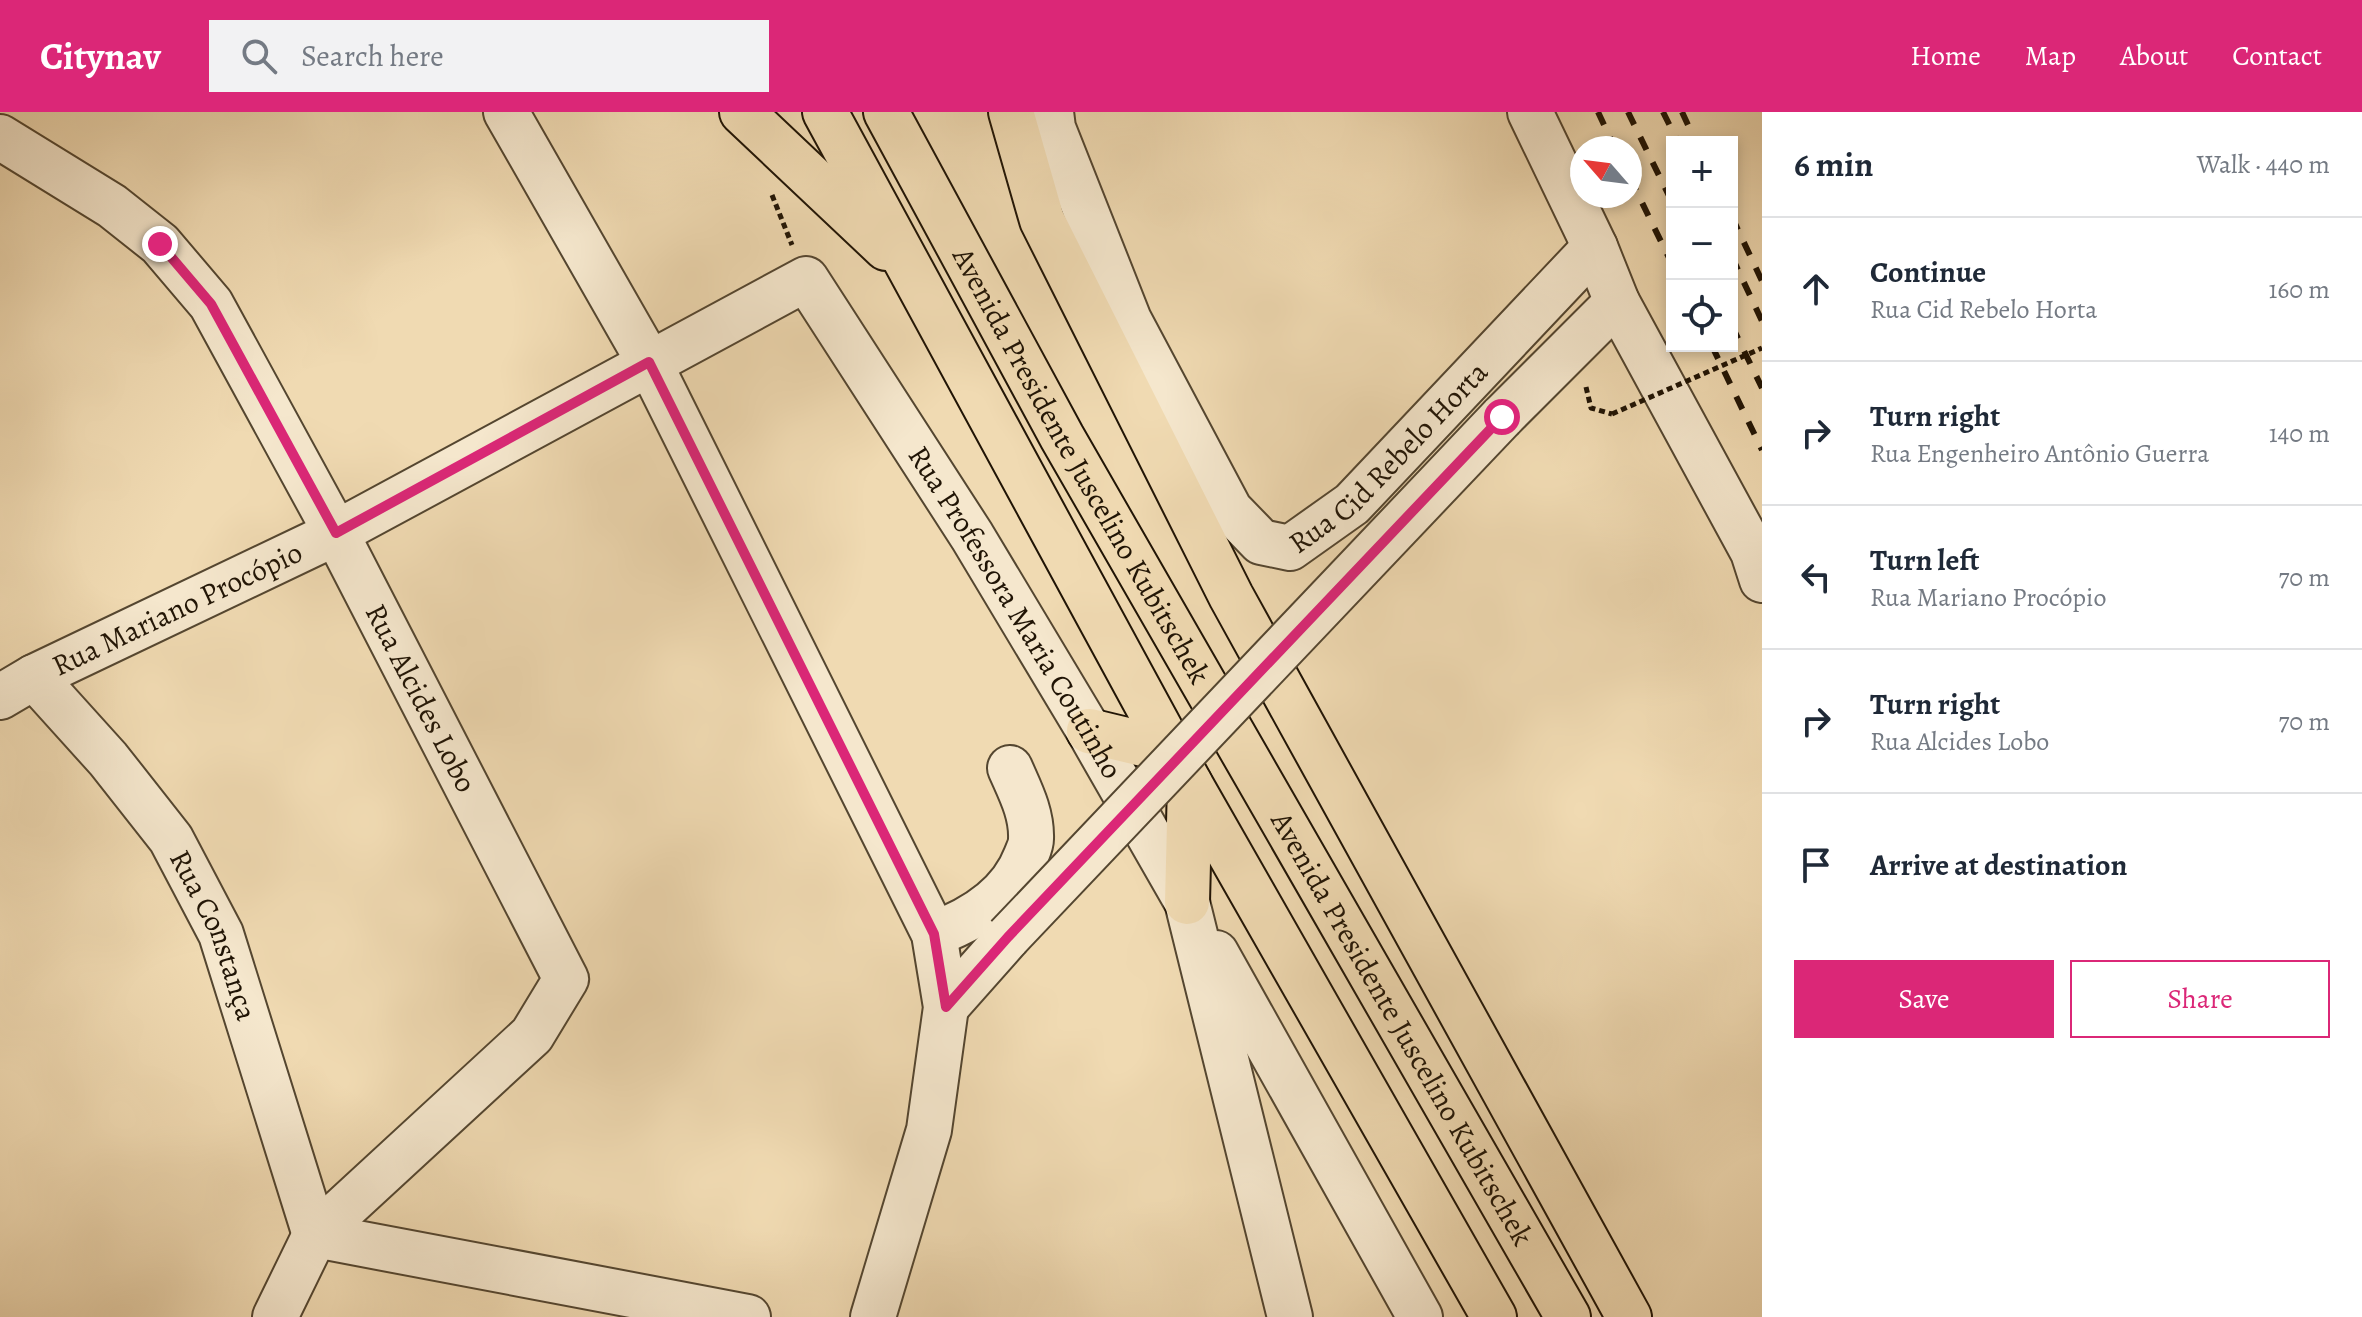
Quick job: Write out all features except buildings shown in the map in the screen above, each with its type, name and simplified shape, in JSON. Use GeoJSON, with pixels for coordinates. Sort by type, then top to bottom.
{"type":"FeatureCollection","features":[{"type":"Feature","properties":{"kind":"main road"},"geometry":{"type":"LineString","coordinates":[[742,112],[916,276]]}},
{"type":"Feature","properties":{"kind":"main road","name":"Avenida Presidente Juscelino Kubitschek"},"geometry":{"type":"LineString","coordinates":[[825,112],[1181,767],[1494,1317]]}},
{"type":"Feature","properties":{"kind":"main road","name":"Avenida Presidente Juscelino Kubitschek"},"geometry":{"type":"LineString","coordinates":[[886,112],[1062,437],[1568,1317]]}},
{"type":"Feature","properties":{"kind":"main road","name":"Avenida Presidente Juscelino Kubitschek"},"geometry":{"type":"LineString","coordinates":[[1011,112],[1042,220],[1238,609],[1629,1317]]}},
{"type":"Feature","properties":{"kind":"main road"},"geometry":{"type":"LineString","coordinates":[[1089,731],[1181,767],[1187,902]]}},
{"type":"Feature","properties":{"kind":"street","name":"Rua Alcides Lobo"},"geometry":{"type":"LineString","coordinates":[[5,112],[18,148],[112,206],[160,244],[211,304],[336,533],[566,979],[532,1035],[315,1235]]}},
{"type":"Feature","properties":{"kind":"street"},"geometry":{"type":"LineString","coordinates":[[506,112],[649,362],[934,934],[946,1007],[929,1130],[873,1317]]}},
{"type":"Feature","properties":{"kind":"street","name":"Rua Cid Rebelo Horta"},"geometry":{"type":"LineString","coordinates":[[1051,112],[1053,128],[1129,320],[1230,510],[1261,542],[1290,548],[1352,504],[1595,247]]}},
{"type":"Feature","properties":{"kind":"street"},"geometry":{"type":"LineString","coordinates":[[1530,112],[1595,247],[1617,302],[1753,552],[1762,580]]}},
{"type":"Feature","properties":{"kind":"street","name":"Rua Professora Maria Coutinho"},"geometry":{"type":"LineString","coordinates":[[649,362],[806,279],[972,536],[1187,902],[1290,1317]]}},
{"type":"Feature","properties":{"kind":"street","name":"Rua Cid Rebelo Horta"},"geometry":{"type":"LineString","coordinates":[[946,1007],[1008,937],[1502,417],[1617,302]]}},
{"type":"Feature","properties":{"kind":"street"},"geometry":{"type":"LineString","coordinates":[[1113,361],[1167,393]]}},
{"type":"Feature","properties":{"kind":"street","name":"Rua Mariano Procópio"},"geometry":{"type":"LineString","coordinates":[[17,687],[336,533],[649,362]]}},
{"type":"Feature","properties":{"kind":"street","name":"Rua Constança"},"geometry":{"type":"LineString","coordinates":[[17,687],[108,759],[171,839],[221,934],[315,1235]]}},
{"type":"Feature","properties":{"kind":"street"},"geometry":{"type":"LineString","coordinates":[[934,934],[960,924],[988,906],[1020,872],[1032,842],[1030,817],[1010,768]]}},
{"type":"Feature","properties":{"kind":"street"},"geometry":{"type":"LineString","coordinates":[[1187,902],[1420,1317]]}},
{"type":"Feature","properties":{"kind":"street"},"geometry":{"type":"LineString","coordinates":[[275,1317],[315,1235],[748,1317]]}},
{"type":"Feature","properties":{"kind":"path"},"geometry":{"type":"LineString","coordinates":[[1587,376],[1586,392],[1591,408],[1612,414],[1762,348]]}},
{"type":"Feature","properties":{"kind":"path"},"geometry":{"type":"LineString","coordinates":[[1632,395],[1642,414]]}},
{"type":"Feature","properties":{"kind":"railway"},"geometry":{"type":"LineString","coordinates":[[1598,112],[1609,136]]}},
{"type":"Feature","properties":{"kind":"railway"},"geometry":{"type":"LineString","coordinates":[[1628,112],[1666,190]]}},
{"type":"Feature","properties":{"kind":"railway"},"geometry":{"type":"LineString","coordinates":[[1663,112],[1675,136]]}},
{"type":"Feature","properties":{"kind":"railway"},"geometry":{"type":"LineString","coordinates":[[1682,112],[1693,136]]}},
{"type":"Feature","properties":{"kind":"railway"},"geometry":{"type":"LineString","coordinates":[[1642,203],[1666,252]]}},
{"type":"Feature","properties":{"kind":"railway"},"geometry":{"type":"LineString","coordinates":[[1738,230],[1762,281]]}},
{"type":"Feature","properties":{"kind":"railway"},"geometry":{"type":"LineString","coordinates":[[1738,270],[1762,321]]}},
{"type":"Feature","properties":{"kind":"railway"},"geometry":{"type":"LineString","coordinates":[[1738,338],[1762,388]]}},
{"type":"Feature","properties":{"kind":"railway"},"geometry":{"type":"LineString","coordinates":[[1715,352],[1762,450]]}},
{"type":"Feature","properties":{"kind":"route"},"geometry":{"type":"LineString","coordinates":[[160,244],[211,304],[336,533],[649,362],[934,934],[946,1007],[1008,937],[1502,417]]}}]}
